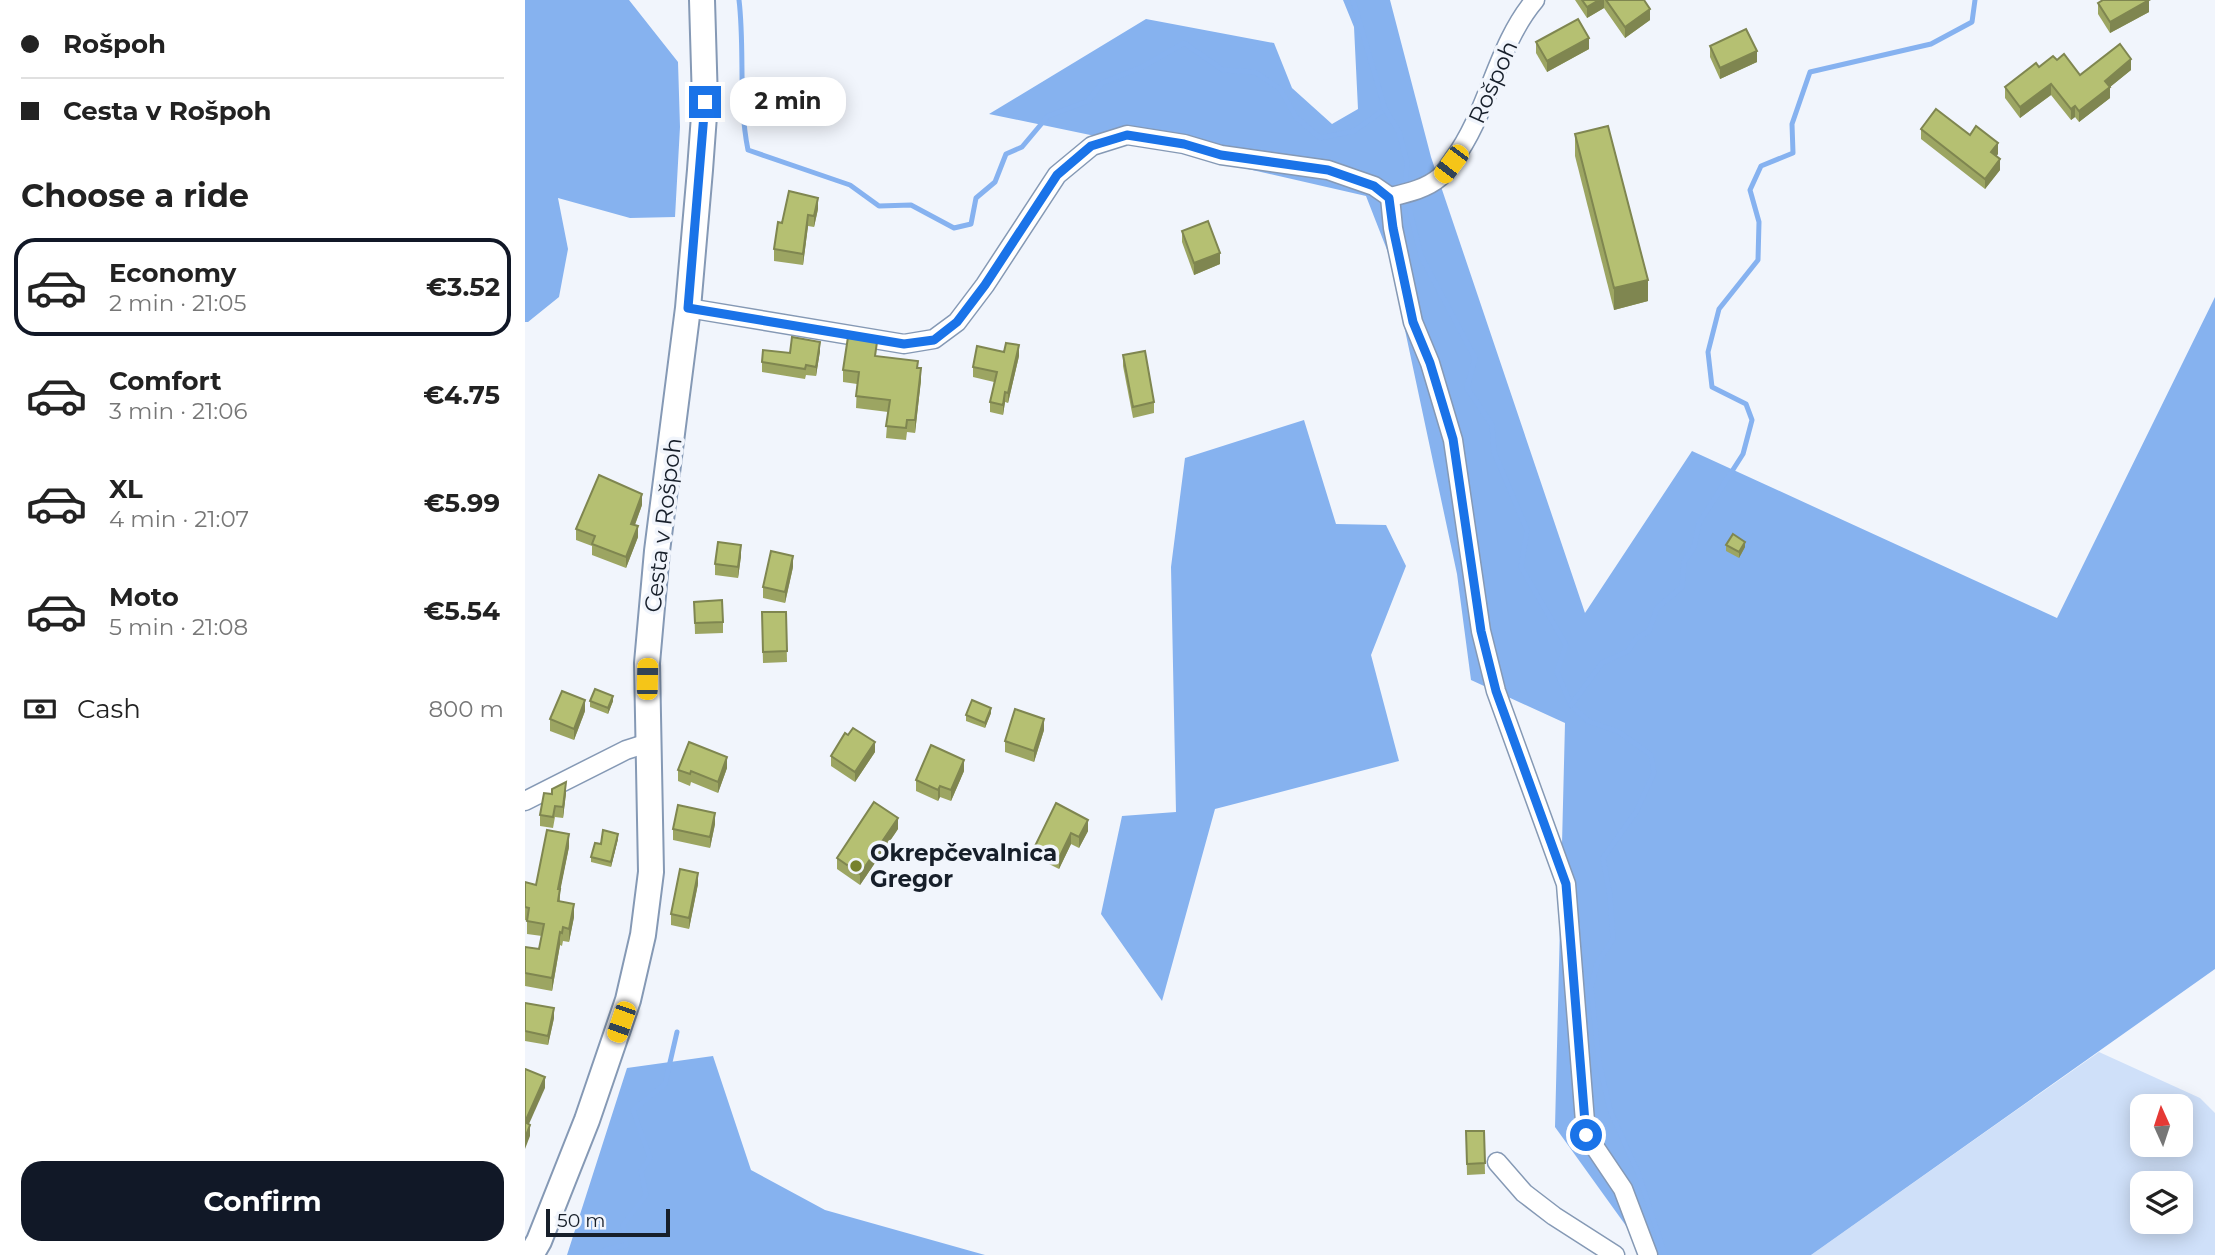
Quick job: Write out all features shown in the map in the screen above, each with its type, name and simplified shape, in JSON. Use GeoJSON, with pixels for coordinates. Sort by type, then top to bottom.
{"type":"FeatureCollection","features":[{"type":"Feature","properties":{"kind":"street","name":"Cesta v Rošpoh"},"geometry":{"type":"LineString","coordinates":[[531,1255],[587,1120],[628,1000],[643,935],[651,872],[647,663],[657,551],[688,308],[705,102],[702,0]]}},
{"type":"Feature","properties":{"kind":"street","name":"Rošpoh"},"geometry":{"type":"LineString","coordinates":[[1403,194],[1441,177],[1460,151],[1472,131],[1507,47],[1535,0]]}},
{"type":"Feature","properties":{"kind":"street"},"geometry":{"type":"LineString","coordinates":[[688,308],[904,344],[934,340],[957,322],[985,285],[1057,175],[1091,146],[1127,135],[1184,144],[1221,155],[1328,170],[1403,194],[1393,228],[1413,322],[1430,363],[1453,439],[1481,631],[1496,691],[1566,884],[1586,1135],[1623,1189],[1648,1255]]}},
{"type":"Feature","properties":{"kind":"street"},"geometry":{"type":"LineString","coordinates":[[525,801],[626,750],[647,743]]}},
{"type":"Feature","properties":{"kind":"street"},"geometry":{"type":"LineString","coordinates":[[1497,1162],[1534,1201],[1615,1255]]}},
{"type":"Feature","properties":{"kind":"shaded area"},"geometry":{"type":"Polygon","coordinates":[[[525,0],[629,0],[678,62],[680,127],[675,217],[630,218],[558,198],[568,249],[559,297],[528,322],[525,322],[525,0]]]}},
{"type":"Feature","properties":{"kind":"shaded area"},"geometry":{"type":"Polygon","coordinates":[[[1343,0],[1390,0],[1431,157],[1585,613],[1692,451],[2057,618],[2215,297],[2215,969],[1811,1255],[1647,1255],[1555,1127],[1565,723],[1471,680],[1457,574],[1389,255],[1366,196],[1217,162],[1181,149],[1100,137],[989,114],[1146,19],[1274,43],[1292,88],[1332,124],[1358,109],[1354,27],[1343,0]]]}},
{"type":"Feature","properties":{"kind":"shaded area"},"geometry":{"type":"Polygon","coordinates":[[[1304,420],[1336,524],[1386,525],[1406,566],[1371,655],[1399,761],[1215,809],[1162,1001],[1101,914],[1122,816],[1176,812],[1171,567],[1185,458],[1304,420]]]}},
{"type":"Feature","properties":{"kind":"shaded area"},"geometry":{"type":"Polygon","coordinates":[[[2099,1052],[2191,1094],[2130,1094],[2130,1157],[2193,1157],[2193,1095],[2215,1113],[2215,1255],[1811,1255],[2099,1052]]]}},
{"type":"Feature","properties":{"kind":"shaded area"},"geometry":{"type":"Polygon","coordinates":[[[713,1056],[751,1170],[825,1210],[985,1255],[567,1255],[627,1068],[713,1056]]]}},
{"type":"Feature","properties":{"kind":"building"},"geometry":{"type":"Polygon","coordinates":[[[1582,0],[1599,0],[1587,7],[1582,0]]]}},
{"type":"Feature","properties":{"kind":"building"},"geometry":{"type":"Polygon","coordinates":[[[1606,0],[1644,0],[1650,9],[1625,27],[1606,0]]]}},
{"type":"Feature","properties":{"kind":"building"},"geometry":{"type":"Polygon","coordinates":[[[2103,0],[2149,0],[2110,22],[2098,3],[2103,0]]]}},
{"type":"Feature","properties":{"kind":"building"},"geometry":{"type":"Polygon","coordinates":[[[1578,19],[1589,38],[1547,61],[1536,42],[1578,19]]]}},
{"type":"Feature","properties":{"kind":"building"},"geometry":{"type":"Polygon","coordinates":[[[1746,29],[1757,51],[1720,68],[1710,46],[1746,29]]]}},
{"type":"Feature","properties":{"kind":"building"},"geometry":{"type":"Polygon","coordinates":[[[2120,44],[2131,59],[2105,81],[2110,87],[2079,111],[2075,106],[2071,109],[2051,84],[2020,107],[2005,87],[2036,63],[2039,67],[2053,56],[2057,60],[2064,54],[2080,75],[2120,44]]]}},
{"type":"Feature","properties":{"kind":"building"},"geometry":{"type":"Polygon","coordinates":[[[1936,109],[1970,135],[1976,126],[1998,143],[1991,152],[2000,159],[1985,179],[1921,129],[1936,109]]]}},
{"type":"Feature","properties":{"kind":"building"},"geometry":{"type":"Polygon","coordinates":[[[1608,126],[1648,280],[1614,288],[1575,134],[1608,126]]]}},
{"type":"Feature","properties":{"kind":"building"},"geometry":{"type":"Polygon","coordinates":[[[789,191],[818,198],[814,216],[808,215],[803,254],[774,249],[778,222],[782,223],[789,191]]]}},
{"type":"Feature","properties":{"kind":"building"},"geometry":{"type":"Polygon","coordinates":[[[1208,221],[1220,253],[1194,263],[1182,231],[1208,221]]]}},
{"type":"Feature","properties":{"kind":"building"},"geometry":{"type":"Polygon","coordinates":[[[792,337],[820,342],[816,367],[806,365],[805,369],[762,362],[763,350],[790,353],[792,337]]]}},
{"type":"Feature","properties":{"kind":"building"},"geometry":{"type":"Polygon","coordinates":[[[848,337],[877,342],[875,356],[918,361],[917,368],[921,368],[915,420],[907,420],[906,428],[886,426],[890,400],[856,396],[859,372],[843,370],[848,337]]]}},
{"type":"Feature","properties":{"kind":"building"},"geometry":{"type":"Polygon","coordinates":[[[1006,343],[1019,345],[1003,405],[990,402],[997,372],[973,367],[977,346],[1004,352],[1006,343]]]}},
{"type":"Feature","properties":{"kind":"building"},"geometry":{"type":"Polygon","coordinates":[[[1145,351],[1154,402],[1133,407],[1123,355],[1145,351]]]}},
{"type":"Feature","properties":{"kind":"building"},"geometry":{"type":"Polygon","coordinates":[[[599,475],[642,494],[631,524],[638,526],[626,557],[592,544],[595,536],[576,529],[599,475]]]}},
{"type":"Feature","properties":{"kind":"building"},"geometry":{"type":"Polygon","coordinates":[[[1733,534],[1745,542],[1739,552],[1726,545],[1733,534]]]}},
{"type":"Feature","properties":{"kind":"building"},"geometry":{"type":"Polygon","coordinates":[[[718,542],[741,545],[738,567],[715,564],[718,542]]]}},
{"type":"Feature","properties":{"kind":"building"},"geometry":{"type":"Polygon","coordinates":[[[771,551],[793,556],[785,592],[763,587],[771,551]]]}},
{"type":"Feature","properties":{"kind":"building"},"geometry":{"type":"Polygon","coordinates":[[[722,600],[723,622],[695,623],[694,602],[722,600]]]}},
{"type":"Feature","properties":{"kind":"building"},"geometry":{"type":"Polygon","coordinates":[[[762,612],[786,612],[787,651],[763,652],[762,612]]]}},
{"type":"Feature","properties":{"kind":"building"},"geometry":{"type":"Polygon","coordinates":[[[595,689],[613,696],[608,708],[590,701],[595,689]]]}},
{"type":"Feature","properties":{"kind":"building"},"geometry":{"type":"Polygon","coordinates":[[[562,691],[585,700],[574,729],[550,719],[562,691]]]}},
{"type":"Feature","properties":{"kind":"building"},"geometry":{"type":"Polygon","coordinates":[[[972,700],[991,708],[985,723],[966,715],[972,700]]]}},
{"type":"Feature","properties":{"kind":"building"},"geometry":{"type":"Polygon","coordinates":[[[1015,709],[1044,719],[1034,751],[1005,741],[1015,709]]]}},
{"type":"Feature","properties":{"kind":"building"},"geometry":{"type":"Polygon","coordinates":[[[853,728],[875,742],[855,772],[831,756],[845,733],[848,735],[853,728]]]}},
{"type":"Feature","properties":{"kind":"building"},"geometry":{"type":"Polygon","coordinates":[[[689,742],[727,757],[718,782],[691,771],[690,774],[678,770],[689,742]]]}},
{"type":"Feature","properties":{"kind":"building"},"geometry":{"type":"Polygon","coordinates":[[[931,745],[964,760],[951,790],[940,786],[938,790],[916,780],[931,745]]]}},
{"type":"Feature","properties":{"kind":"building"},"geometry":{"type":"Polygon","coordinates":[[[566,782],[563,807],[555,806],[553,817],[540,815],[544,793],[552,794],[552,789],[566,782]]]}},
{"type":"Feature","properties":{"kind":"building"},"geometry":{"type":"Polygon","coordinates":[[[874,802],[898,818],[860,874],[837,858],[874,802]]]}},
{"type":"Feature","properties":{"kind":"building"},"geometry":{"type":"Polygon","coordinates":[[[1056,803],[1088,820],[1079,837],[1071,833],[1059,858],[1035,846],[1056,803]]]}},
{"type":"Feature","properties":{"kind":"building"},"geometry":{"type":"Polygon","coordinates":[[[678,805],[715,813],[710,837],[673,829],[678,805]]]}},
{"type":"Feature","properties":{"kind":"building"},"geometry":{"type":"Polygon","coordinates":[[[547,830],[569,834],[558,901],[574,904],[569,929],[563,927],[562,933],[560,932],[552,978],[525,973],[525,947],[539,949],[544,924],[527,921],[529,908],[525,907],[525,882],[536,885],[547,830]]]}},
{"type":"Feature","properties":{"kind":"building"},"geometry":{"type":"Polygon","coordinates":[[[603,830],[618,834],[611,862],[591,857],[595,843],[601,844],[603,830]]]}},
{"type":"Feature","properties":{"kind":"building"},"geometry":{"type":"Polygon","coordinates":[[[680,869],[698,873],[689,918],[671,914],[680,869]]]}},
{"type":"Feature","properties":{"kind":"building"},"geometry":{"type":"Polygon","coordinates":[[[525,1003],[554,1008],[548,1036],[525,1031],[525,1003]]]}},
{"type":"Feature","properties":{"kind":"building"},"geometry":{"type":"Polygon","coordinates":[[[525,1069],[545,1077],[525,1122],[525,1069]]]}},
{"type":"Feature","properties":{"kind":"building"},"geometry":{"type":"Polygon","coordinates":[[[525,1122],[530,1125],[525,1138],[525,1122]]]}},
{"type":"Feature","properties":{"kind":"building"},"geometry":{"type":"Polygon","coordinates":[[[1466,1131],[1484,1131],[1485,1163],[1467,1164],[1466,1131]]]}},
{"type":"Feature","properties":{"kind":"waterway"},"geometry":{"type":"LineString","coordinates":[[739,0],[743,113],[748,150],[850,185],[879,206],[911,205],[954,228],[971,224],[976,198],[995,182],[1006,154],[1022,147],[1048,116],[1088,101],[1102,83],[1142,67],[1184,43],[1223,70],[1255,72],[1280,89],[1296,117],[1320,138],[1354,131],[1385,109]]}},
{"type":"Feature","properties":{"kind":"waterway"},"geometry":{"type":"LineString","coordinates":[[1353,0],[1385,109],[1399,132],[1407,162],[1405,191],[1421,256],[1475,358],[1467,388],[1492,425],[1494,452],[1527,530],[1521,567],[1566,645],[1557,672],[1571,705],[1588,721],[1619,732],[1651,755],[1654,773],[1636,812],[1603,858],[1610,896],[1613,939],[1597,964],[1591,987],[1599,1062],[1610,1110],[1639,1175],[1665,1255]]}},
{"type":"Feature","properties":{"kind":"waterway"},"geometry":{"type":"LineString","coordinates":[[1571,705],[1602,663],[1628,651],[1636,639],[1649,631],[1657,608],[1682,587],[1684,562],[1694,547],[1699,523],[1743,454],[1752,420],[1746,404],[1712,387],[1708,352],[1719,309],[1758,260],[1759,222],[1750,190],[1761,166],[1793,153],[1792,124],[1810,72],[1931,44],[1972,22],[1975,0]]}},
{"type":"Feature","properties":{"kind":"waterway"},"geometry":{"type":"LineString","coordinates":[[604,1255],[605,1250],[626,1245],[623,1225],[646,1195],[641,1171],[650,1158],[633,1110],[665,1084],[677,1032]]}},
{"type":"Feature","properties":{"kind":"place","name":"Okrepčevalnica Gregor"},"geometry":{"type":"Point","coordinates":[856,866]}},
{"type":"Feature","properties":{"kind":"route"},"geometry":{"type":"LineString","coordinates":[[705,102],[688,308],[904,344],[934,340],[957,322],[985,285],[1057,175],[1091,146],[1127,135],[1184,144],[1221,155],[1328,170],[1374,186],[1389,198],[1413,322],[1430,363],[1453,439],[1481,631],[1496,691],[1566,884],[1586,1135]]}}]}
